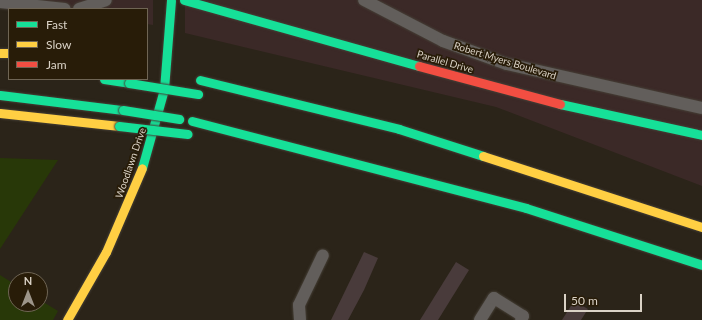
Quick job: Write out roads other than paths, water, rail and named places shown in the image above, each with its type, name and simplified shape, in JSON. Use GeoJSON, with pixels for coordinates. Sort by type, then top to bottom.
{"type":"FeatureCollection","features":[{"type":"Feature","properties":{"kind":"main road","name":"Woodlawn Drive"},"geometry":{"type":"LineString","coordinates":[[67,320],[106,252],[144,164],[164,89],[171,0]]}},
{"type":"Feature","properties":{"kind":"main road","name":"Parallel Drive"},"geometry":{"type":"LineString","coordinates":[[184,0],[529,97],[702,135]]}},
{"type":"Feature","properties":{"kind":"main road"},"geometry":{"type":"LineString","coordinates":[[155,73],[178,77]]}},
{"type":"Feature","properties":{"kind":"main road"},"geometry":{"type":"LineString","coordinates":[[110,80],[202,95]]}},
{"type":"Feature","properties":{"kind":"main road"},"geometry":{"type":"LineString","coordinates":[[197,80],[337,112],[545,176],[702,227]]}},
{"type":"Feature","properties":{"kind":"main road"},"geometry":{"type":"LineString","coordinates":[[0,94],[123,110],[192,121],[347,159],[526,208],[702,265]]}},
{"type":"Feature","properties":{"kind":"main road"},"geometry":{"type":"LineString","coordinates":[[259,106],[545,176]]}},
{"type":"Feature","properties":{"kind":"main road"},"geometry":{"type":"LineString","coordinates":[[0,113],[192,135]]}},
{"type":"Feature","properties":{"kind":"main road"},"geometry":{"type":"LineString","coordinates":[[211,137],[347,159]]}},
{"type":"Feature","properties":{"kind":"street"},"geometry":{"type":"LineString","coordinates":[[82,8],[106,0]]}},
{"type":"Feature","properties":{"kind":"street","name":"Robert Myers Boulevard"},"geometry":{"type":"LineString","coordinates":[[364,0],[443,40],[513,66],[702,108]]}},
{"type":"Feature","properties":{"kind":"street"},"geometry":{"type":"LineString","coordinates":[[0,2],[56,8]]}},
{"type":"Feature","properties":{"kind":"street"},"geometry":{"type":"LineString","coordinates":[[300,320],[298,305],[323,255]]}},
{"type":"Feature","properties":{"kind":"street"},"geometry":{"type":"LineString","coordinates":[[480,320],[494,298],[523,316],[521,320]]}}]}
